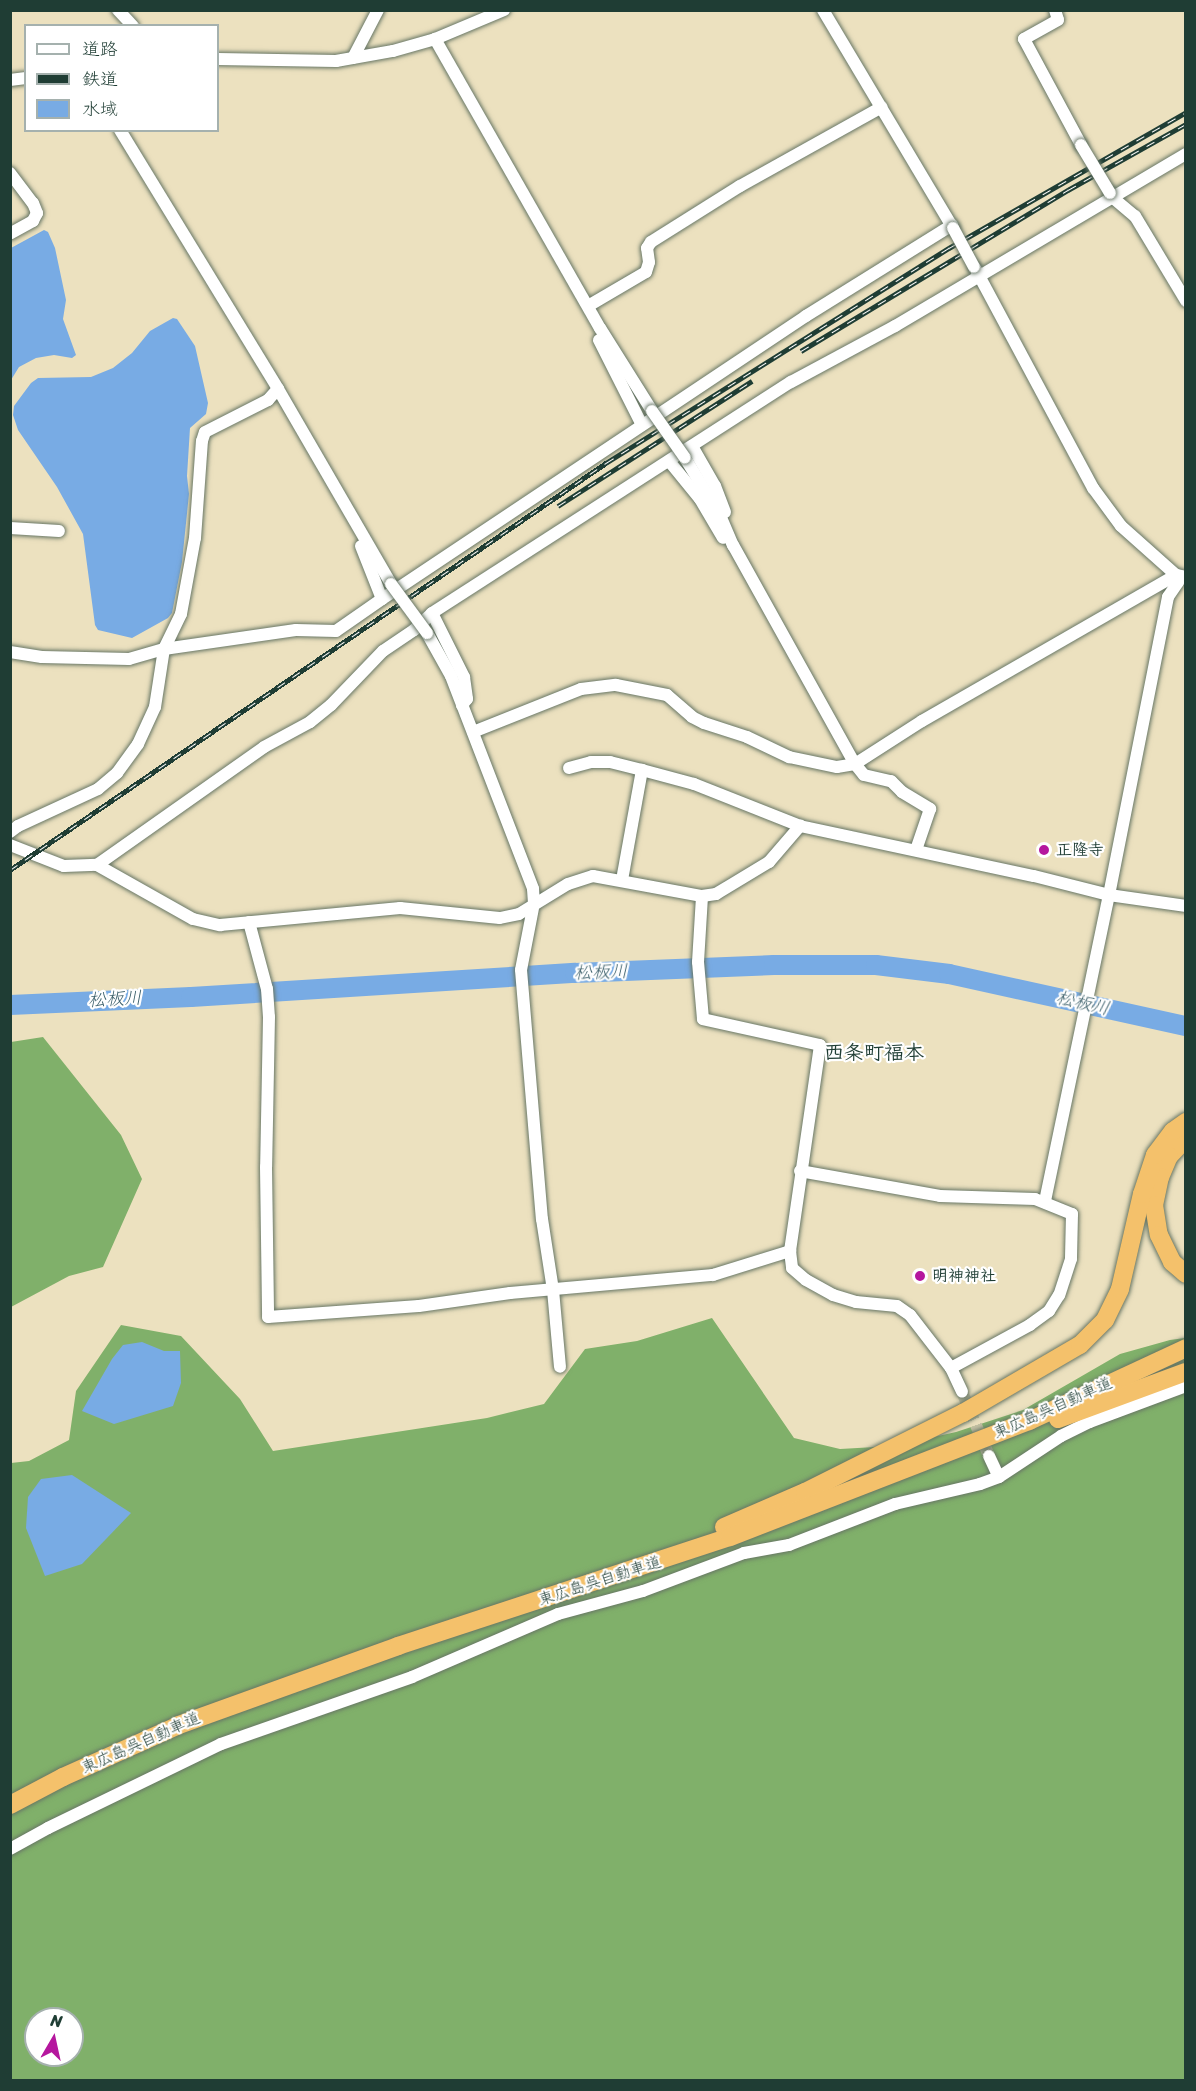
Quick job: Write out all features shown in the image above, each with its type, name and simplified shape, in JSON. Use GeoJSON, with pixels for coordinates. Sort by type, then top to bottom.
{"type":"FeatureCollection","features":[{"type":"Feature","properties":{"kind":"highway"},"geometry":{"type":"LineString","coordinates":[[591,1585],[805,1492],[963,1413],[1080,1345],[1105,1320],[1120,1289],[1142,1194],[1155,1155],[1173,1131],[1185,1122]]}},
{"type":"Feature","properties":{"kind":"highway"},"geometry":{"type":"LineString","coordinates":[[1185,1138],[1169,1156],[1160,1177],[1154,1205],[1159,1235],[1172,1262],[1185,1274]]}},
{"type":"Feature","properties":{"kind":"highway","name":"東広島呉自動車道"},"geometry":{"type":"LineString","coordinates":[[10,1805],[179,1725],[398,1646],[730,1538],[1029,1420],[1185,1348]]}},
{"type":"Feature","properties":{"kind":"highway"},"geometry":{"type":"LineString","coordinates":[[932,1460],[1028,1430],[1185,1372]]}},
{"type":"Feature","properties":{"kind":"street"},"geometry":{"type":"LineString","coordinates":[[118,10],[131,24]]}},
{"type":"Feature","properties":{"kind":"street"},"geometry":{"type":"LineString","coordinates":[[353,58],[378,10]]}},
{"type":"Feature","properties":{"kind":"street"},"geometry":{"type":"LineString","coordinates":[[219,59],[336,61],[393,51],[435,39],[504,10]]}},
{"type":"Feature","properties":{"kind":"street"},"geometry":{"type":"LineString","coordinates":[[823,10],[952,226],[1093,488],[1121,526],[1180,576]]}},
{"type":"Feature","properties":{"kind":"street"},"geometry":{"type":"LineString","coordinates":[[1055,10],[1058,20],[1024,39],[1081,145],[1111,195],[1135,216],[1185,301]]}},
{"type":"Feature","properties":{"kind":"street"},"geometry":{"type":"LineString","coordinates":[[435,39],[600,328],[720,515],[733,545],[855,764],[864,775],[891,781],[902,792],[930,809],[916,850]]}},
{"type":"Feature","properties":{"kind":"street"},"geometry":{"type":"LineString","coordinates":[[588,306],[646,272],[649,262],[646,248],[651,242],[740,186],[882,106]]}},
{"type":"Feature","properties":{"kind":"street"},"geometry":{"type":"LineString","coordinates":[[121,132],[278,389],[350,517],[391,584],[427,633],[451,676],[533,889],[534,903],[521,970],[542,1219],[553,1290],[560,1367]]}},
{"type":"Feature","properties":{"kind":"street"},"geometry":{"type":"LineString","coordinates":[[97,865],[264,747],[310,722],[331,705],[383,651],[414,630],[432,613],[791,381],[895,326],[976,271],[1185,154]]}},
{"type":"Feature","properties":{"kind":"street"},"geometry":{"type":"LineString","coordinates":[[10,173],[33,203],[37,213],[33,221],[10,234]]}},
{"type":"Feature","properties":{"kind":"street"},"geometry":{"type":"LineString","coordinates":[[10,652],[42,657],[129,659],[164,649],[296,630],[336,631],[807,316],[952,226]]}},
{"type":"Feature","properties":{"kind":"street"},"geometry":{"type":"LineString","coordinates":[[600,328],[594,331],[642,425]]}},
{"type":"Feature","properties":{"kind":"street"},"geometry":{"type":"LineString","coordinates":[[10,832],[18,826],[98,789],[117,773],[138,744],[155,707],[164,649],[181,614],[195,538],[202,441],[205,432],[268,400],[278,389]]}},
{"type":"Feature","properties":{"kind":"street"},"geometry":{"type":"LineString","coordinates":[[692,446],[715,486],[727,517],[733,545]]}},
{"type":"Feature","properties":{"kind":"street"},"geometry":{"type":"LineString","coordinates":[[669,461],[700,500],[727,545],[733,545]]}},
{"type":"Feature","properties":{"kind":"street"},"geometry":{"type":"LineString","coordinates":[[350,517],[382,599]]}},
{"type":"Feature","properties":{"kind":"street"},"geometry":{"type":"LineString","coordinates":[[10,528],[58,531]]}},
{"type":"Feature","properties":{"kind":"street"},"geometry":{"type":"LineString","coordinates":[[473,732],[581,689],[600,685],[616,685],[667,695],[692,717],[747,737],[789,757],[837,767],[855,764],[922,721],[1180,576]]}},
{"type":"Feature","properties":{"kind":"street"},"geometry":{"type":"LineString","coordinates":[[1045,1201],[1168,597],[1180,576]]}},
{"type":"Feature","properties":{"kind":"street"},"geometry":{"type":"LineString","coordinates":[[432,613],[464,676],[467,699],[462,705]]}},
{"type":"Feature","properties":{"kind":"street"},"geometry":{"type":"LineString","coordinates":[[569,768],[591,762],[610,762],[694,784],[800,826],[916,850],[1109,895],[1185,906]]}},
{"type":"Feature","properties":{"kind":"street"},"geometry":{"type":"LineString","coordinates":[[622,880],[642,770]]}},
{"type":"Feature","properties":{"kind":"street"},"geometry":{"type":"LineString","coordinates":[[10,844],[64,866],[97,865],[194,919],[220,925],[400,908],[500,918],[519,914],[568,884],[593,876],[702,896],[716,894],[769,862],[800,826]]}},
{"type":"Feature","properties":{"kind":"street"},"geometry":{"type":"LineString","coordinates":[[702,896],[698,962],[703,1019],[820,1045],[800,1171],[790,1251],[792,1268],[806,1280],[833,1295],[856,1302],[897,1306],[904,1311],[951,1368],[962,1392]]}},
{"type":"Feature","properties":{"kind":"street"},"geometry":{"type":"LineString","coordinates":[[519,914],[529,924]]}},
{"type":"Feature","properties":{"kind":"street"},"geometry":{"type":"LineString","coordinates":[[249,922],[267,989],[269,1017],[266,1167],[268,1317],[418,1306],[553,1290],[713,1275],[790,1251]]}},
{"type":"Feature","properties":{"kind":"street"},"geometry":{"type":"LineString","coordinates":[[800,1171],[940,1196],[1045,1201],[1072,1214],[1071,1259],[1059,1295],[1049,1311],[1030,1325],[951,1368]]}},
{"type":"Feature","properties":{"kind":"street"},"geometry":{"type":"LineString","coordinates":[[10,1849],[48,1828],[221,1744],[412,1677],[558,1614],[643,1591],[744,1553],[789,1545],[895,1504],[980,1484],[999,1477],[1061,1436],[1090,1422],[1185,1386]]}},
{"type":"Feature","properties":{"kind":"street"},"geometry":{"type":"LineString","coordinates":[[989,1456],[999,1477]]}},
{"type":"Feature","properties":{"kind":"green space"},"geometry":{"type":"Polygon","coordinates":[[[43,1037],[121,1135],[142,1179],[103,1267],[69,1276],[11,1307],[11,1042],[43,1037]]]}},
{"type":"Feature","properties":{"kind":"green space"},"geometry":{"type":"Polygon","coordinates":[[[712,1318],[794,1438],[840,1449],[893,1446],[956,1432],[1023,1410],[1120,1354],[1185,1338],[1185,2080],[11,2080],[11,1463],[29,1461],[69,1440],[76,1391],[121,1325],[181,1336],[240,1399],[273,1451],[487,1418],[544,1404],[585,1349],[637,1341],[712,1318]]]}},
{"type":"Feature","properties":{"kind":"water"},"geometry":{"type":"Polygon","coordinates":[[[44,230],[48,232],[55,248],[66,300],[63,319],[76,355],[72,358],[54,355],[36,358],[19,367],[11,380],[11,248],[44,230]]]}},
{"type":"Feature","properties":{"kind":"water"},"geometry":{"type":"Polygon","coordinates":[[[173,318],[177,319],[195,346],[208,403],[206,414],[190,428],[187,476],[189,494],[182,562],[172,613],[168,618],[132,638],[98,630],[95,625],[83,534],[57,487],[18,430],[13,415],[14,406],[31,383],[38,378],[91,377],[113,368],[132,353],[150,331],[173,318]]]}},
{"type":"Feature","properties":{"kind":"water"},"geometry":{"type":"Polygon","coordinates":[[[142,1342],[164,1351],[180,1351],[181,1383],[173,1406],[114,1424],[82,1411],[112,1359],[123,1345],[142,1342]]]}},
{"type":"Feature","properties":{"kind":"water"},"geometry":{"type":"Polygon","coordinates":[[[72,1475],[131,1513],[82,1564],[45,1576],[26,1528],[28,1497],[41,1479],[72,1475]]]}},
{"type":"Feature","properties":{"kind":"waterway","name":"松板川"},"geometry":{"type":"LineString","coordinates":[[10,1005],[191,997],[575,973],[774,965],[876,965],[949,974],[1186,1026]]}},
{"type":"Feature","properties":{"kind":"tunnel"},"geometry":{"type":"LineString","coordinates":[[962,1392],[989,1456]]}},
{"type":"Feature","properties":{"kind":"railway"},"geometry":{"type":"LineString","coordinates":[[10,870],[606,463],[949,248],[1186,112]]}},
{"type":"Feature","properties":{"kind":"railway"},"geometry":{"type":"LineString","coordinates":[[801,351],[1068,190],[1186,124]]}},
{"type":"Feature","properties":{"kind":"railway"},"geometry":{"type":"LineString","coordinates":[[558,506],[752,381]]}},
{"type":"Feature","properties":{"kind":"place","name":"正隆寺"},"geometry":{"type":"Point","coordinates":[1044,850]}},
{"type":"Feature","properties":{"kind":"place","name":"明神神社"},"geometry":{"type":"Point","coordinates":[920,1276]}},
{"type":"Feature","properties":{"kind":"district","name":"西条町福本"},"geometry":{"type":"Point","coordinates":[874,1052]}}]}
